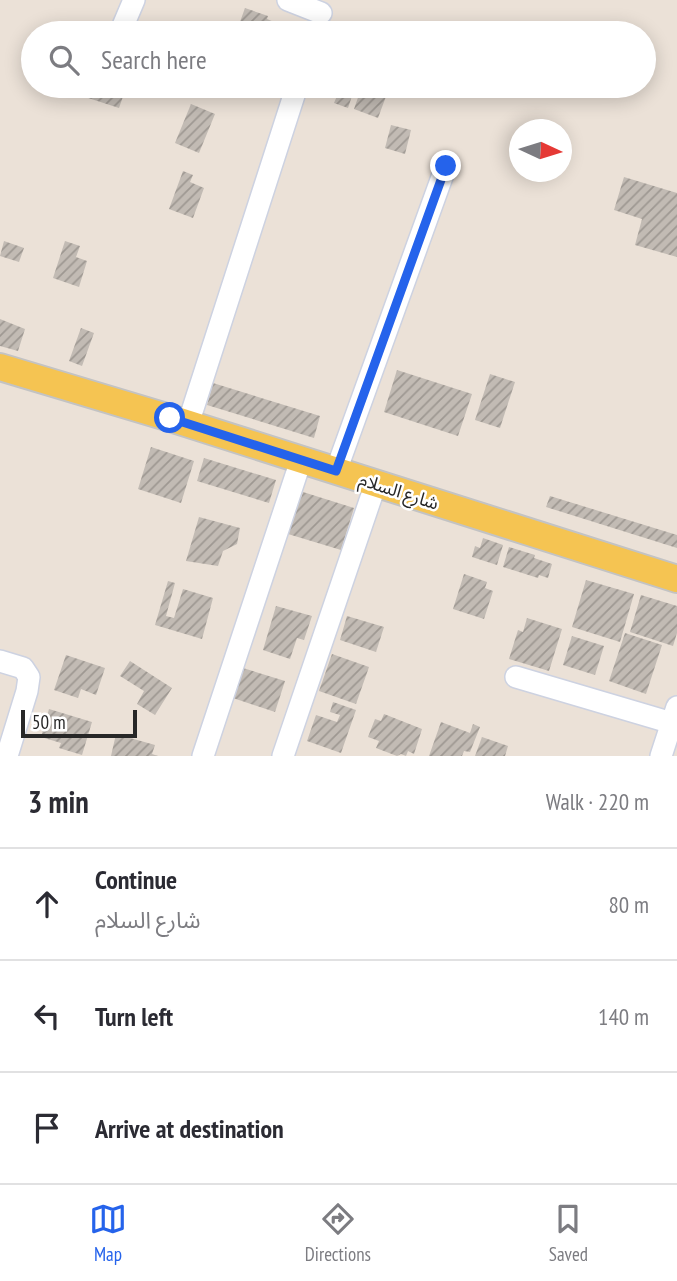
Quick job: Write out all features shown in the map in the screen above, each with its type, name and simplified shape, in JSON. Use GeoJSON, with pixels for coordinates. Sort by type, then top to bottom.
{"type":"FeatureCollection","features":[{"type":"Feature","properties":{"kind":"main road","name":"شارع السلام"},"geometry":{"type":"LineString","coordinates":[[0,367],[677,579]]}},
{"type":"Feature","properties":{"kind":"street"},"geometry":{"type":"LineString","coordinates":[[125,21],[134,0]]}},
{"type":"Feature","properties":{"kind":"street"},"geometry":{"type":"LineString","coordinates":[[288,0],[323,6]]}},
{"type":"Feature","properties":{"kind":"street"},"geometry":{"type":"LineString","coordinates":[[188,424],[293,98]]}},
{"type":"Feature","properties":{"kind":"street"},"geometry":{"type":"LineString","coordinates":[[336,471],[446,166]]}},
{"type":"Feature","properties":{"kind":"street"},"geometry":{"type":"LineString","coordinates":[[203,756],[301,460]]}},
{"type":"Feature","properties":{"kind":"street"},"geometry":{"type":"LineString","coordinates":[[284,756],[376,483]]}},
{"type":"Feature","properties":{"kind":"street"},"geometry":{"type":"LineString","coordinates":[[0,661],[23,668],[29,677],[7,756]]}},
{"type":"Feature","properties":{"kind":"street"},"geometry":{"type":"LineString","coordinates":[[516,677],[674,715],[661,756]]}},
{"type":"Feature","properties":{"kind":"building"},"geometry":{"type":"Polygon","coordinates":[[[245,8],[268,16],[267,19],[272,21],[240,21],[245,8]]]}},
{"type":"Feature","properties":{"kind":"building"},"geometry":{"type":"Polygon","coordinates":[[[88,98],[122,98],[119,108],[88,98]]]}},
{"type":"Feature","properties":{"kind":"building"},"geometry":{"type":"Polygon","coordinates":[[[336,98],[351,98],[348,108],[334,103],[336,98]]]}},
{"type":"Feature","properties":{"kind":"building"},"geometry":{"type":"Polygon","coordinates":[[[358,98],[385,98],[378,118],[354,109],[358,98]]]}},
{"type":"Feature","properties":{"kind":"building"},"geometry":{"type":"Polygon","coordinates":[[[191,104],[215,114],[199,153],[175,143],[191,104]]]}},
{"type":"Feature","properties":{"kind":"building"},"geometry":{"type":"Polygon","coordinates":[[[391,125],[411,130],[405,154],[385,148],[391,125]]]}},
{"type":"Feature","properties":{"kind":"building"},"geometry":{"type":"Polygon","coordinates":[[[183,171],[193,175],[190,182],[204,188],[193,218],[169,209],[183,171]]]}},
{"type":"Feature","properties":{"kind":"building"},"geometry":{"type":"Polygon","coordinates":[[[624,177],[677,193],[677,257],[635,245],[642,219],[614,210],[624,177]]]}},
{"type":"Feature","properties":{"kind":"building"},"geometry":{"type":"Polygon","coordinates":[[[4,241],[24,248],[19,262],[0,256],[4,241]]]}},
{"type":"Feature","properties":{"kind":"building"},"geometry":{"type":"Polygon","coordinates":[[[65,241],[80,246],[76,257],[87,261],[79,287],[53,278],[65,241]]]}},
{"type":"Feature","properties":{"kind":"building"},"geometry":{"type":"Polygon","coordinates":[[[0,319],[25,329],[18,351],[0,346],[0,319]]]}},
{"type":"Feature","properties":{"kind":"building"},"geometry":{"type":"Polygon","coordinates":[[[81,328],[94,333],[82,366],[69,361],[81,328]]]}},
{"type":"Feature","properties":{"kind":"building"},"geometry":{"type":"Polygon","coordinates":[[[397,370],[472,394],[458,436],[384,412],[397,370]]]}},
{"type":"Feature","properties":{"kind":"building"},"geometry":{"type":"Polygon","coordinates":[[[490,374],[515,382],[500,428],[475,420],[490,374]]]}},
{"type":"Feature","properties":{"kind":"building"},"geometry":{"type":"Polygon","coordinates":[[[213,383],[320,416],[314,438],[207,405],[213,383]]]}},
{"type":"Feature","properties":{"kind":"building"},"geometry":{"type":"Polygon","coordinates":[[[151,447],[194,461],[181,503],[138,489],[151,447]]]}},
{"type":"Feature","properties":{"kind":"building"},"geometry":{"type":"Polygon","coordinates":[[[204,458],[276,480],[269,503],[197,481],[204,458]]]}},
{"type":"Feature","properties":{"kind":"building"},"geometry":{"type":"Polygon","coordinates":[[[303,492],[354,508],[341,550],[288,534],[290,526],[287,525],[295,496],[301,498],[303,492]]]}},
{"type":"Feature","properties":{"kind":"building"},"geometry":{"type":"Polygon","coordinates":[[[550,496],[677,535],[677,548],[546,507],[550,496]]]}},
{"type":"Feature","properties":{"kind":"building"},"geometry":{"type":"Polygon","coordinates":[[[199,517],[240,528],[237,544],[223,551],[218,566],[186,561],[199,517]]]}},
{"type":"Feature","properties":{"kind":"building"},"geometry":{"type":"Polygon","coordinates":[[[483,538],[503,545],[497,565],[472,557],[475,546],[480,548],[483,538]]]}},
{"type":"Feature","properties":{"kind":"building"},"geometry":{"type":"Polygon","coordinates":[[[509,547],[535,555],[534,558],[552,564],[548,578],[539,575],[538,578],[503,567],[509,547]]]}},
{"type":"Feature","properties":{"kind":"building"},"geometry":{"type":"Polygon","coordinates":[[[464,574],[487,582],[485,588],[493,591],[484,619],[453,609],[464,574]]]}},
{"type":"Feature","properties":{"kind":"building"},"geometry":{"type":"Polygon","coordinates":[[[586,580],[634,594],[620,642],[572,627],[586,580]]]}},
{"type":"Feature","properties":{"kind":"building"},"geometry":{"type":"Polygon","coordinates":[[[168,581],[175,583],[166,616],[174,618],[183,589],[213,598],[202,639],[155,625],[168,581]]]}},
{"type":"Feature","properties":{"kind":"building"},"geometry":{"type":"Polygon","coordinates":[[[641,595],[677,606],[677,633],[673,646],[630,632],[641,595]]]}},
{"type":"Feature","properties":{"kind":"building"},"geometry":{"type":"Polygon","coordinates":[[[276,606],[312,616],[304,640],[297,638],[290,659],[263,650],[276,606]]]}},
{"type":"Feature","properties":{"kind":"building"},"geometry":{"type":"Polygon","coordinates":[[[347,616],[384,627],[376,652],[340,640],[347,616]]]}},
{"type":"Feature","properties":{"kind":"building"},"geometry":{"type":"Polygon","coordinates":[[[527,618],[562,629],[549,671],[509,659],[518,630],[523,632],[527,618]]]}},
{"type":"Feature","properties":{"kind":"building"},"geometry":{"type":"Polygon","coordinates":[[[625,633],[662,645],[646,694],[609,681],[625,633]]]}},
{"type":"Feature","properties":{"kind":"building"},"geometry":{"type":"Polygon","coordinates":[[[572,636],[604,646],[595,675],[563,665],[572,636]]]}},
{"type":"Feature","properties":{"kind":"building"},"geometry":{"type":"Polygon","coordinates":[[[332,654],[369,667],[356,704],[319,691],[332,654]]]}},
{"type":"Feature","properties":{"kind":"building"},"geometry":{"type":"Polygon","coordinates":[[[66,655],[105,668],[96,695],[81,689],[78,698],[54,690],[66,655]]]}},
{"type":"Feature","properties":{"kind":"building"},"geometry":{"type":"Polygon","coordinates":[[[130,661],[172,688],[155,715],[137,704],[144,691],[120,676],[130,661]]]}},
{"type":"Feature","properties":{"kind":"building"},"geometry":{"type":"Polygon","coordinates":[[[243,668],[285,681],[275,712],[233,698],[243,668]]]}},
{"type":"Feature","properties":{"kind":"building"},"geometry":{"type":"Polygon","coordinates":[[[333,702],[356,710],[341,753],[307,741],[316,715],[337,722],[340,715],[330,712],[333,702]]]}},
{"type":"Feature","properties":{"kind":"building"},"geometry":{"type":"Polygon","coordinates":[[[49,709],[92,722],[82,755],[59,748],[61,743],[41,737],[49,709]]]}},
{"type":"Feature","properties":{"kind":"building"},"geometry":{"type":"Polygon","coordinates":[[[384,714],[422,729],[414,754],[408,751],[406,756],[397,756],[376,748],[379,741],[368,737],[375,719],[381,721],[384,714]]]}},
{"type":"Feature","properties":{"kind":"building"},"geometry":{"type":"Polygon","coordinates":[[[441,722],[470,733],[473,724],[480,727],[470,752],[464,751],[462,756],[429,756],[441,722]]]}},
{"type":"Feature","properties":{"kind":"building"},"geometry":{"type":"Polygon","coordinates":[[[116,734],[155,745],[152,754],[158,756],[111,756],[116,734]]]}},
{"type":"Feature","properties":{"kind":"building"},"geometry":{"type":"Polygon","coordinates":[[[482,737],[508,746],[505,756],[475,756],[482,737]]]}},
{"type":"Feature","properties":{"kind":"route"},"geometry":{"type":"LineString","coordinates":[[170,418],[336,471],[446,166]]}}]}
